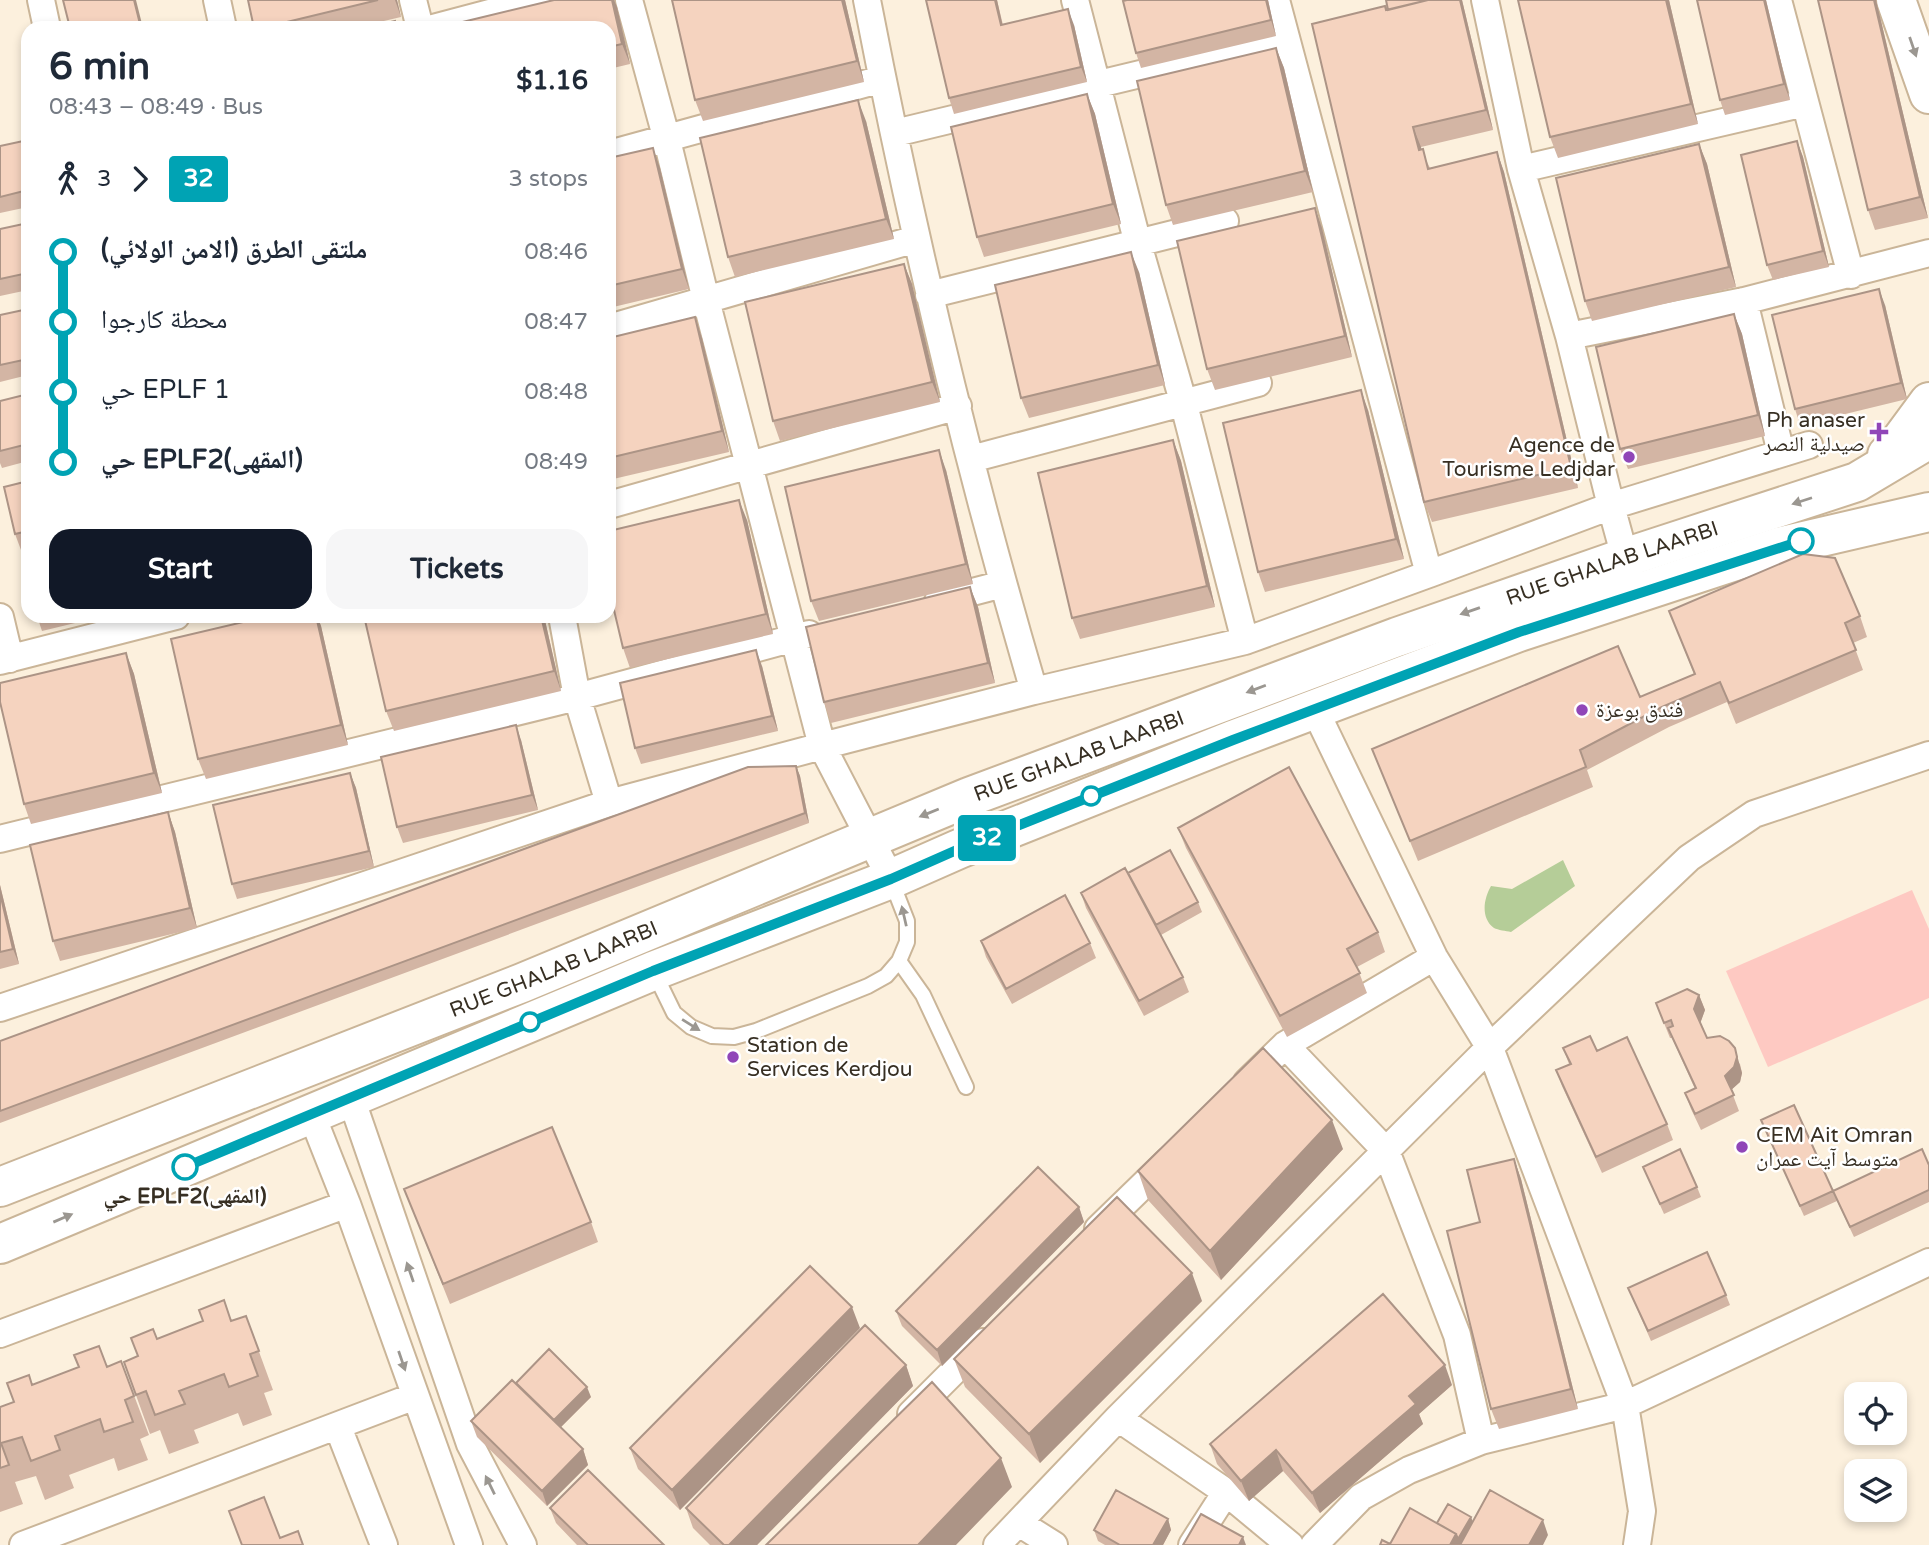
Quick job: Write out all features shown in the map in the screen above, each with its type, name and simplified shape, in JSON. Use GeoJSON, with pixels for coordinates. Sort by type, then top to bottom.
{"type":"FeatureCollection","features":[{"type":"Feature","properties":{"kind":"main road"},"geometry":{"type":"LineString","coordinates":[[1896,0],[1929,94]]}},
{"type":"Feature","properties":{"kind":"main road"},"geometry":{"type":"LineString","coordinates":[[1857,482],[1898,444],[1929,402]]}},
{"type":"Feature","properties":{"kind":"main road","name":"RUE GHALAB LAARBI"},"geometry":{"type":"LineString","coordinates":[[0,1187],[522,983],[969,797],[1397,637],[1624,558],[1857,482],[1929,439]]}},
{"type":"Feature","properties":{"kind":"main road","name":"RUE GHALAB LAARBI"},"geometry":{"type":"LineString","coordinates":[[0,1244],[653,971],[891,879],[1233,740],[1519,632],[1778,547],[1923,516]]}},
{"type":"Feature","properties":{"kind":"main road"},"geometry":{"type":"LineString","coordinates":[[1397,637],[1410,674]]}},
{"type":"Feature","properties":{"kind":"main road"},"geometry":{"type":"LineString","coordinates":[[590,955],[606,991]]}},
{"type":"Feature","properties":{"kind":"street"},"geometry":{"type":"LineString","coordinates":[[41,0],[46,21]]}},
{"type":"Feature","properties":{"kind":"street"},"geometry":{"type":"LineString","coordinates":[[217,0],[222,21]]}},
{"type":"Feature","properties":{"kind":"street"},"geometry":{"type":"LineString","coordinates":[[414,0],[418,21]]}},
{"type":"Feature","properties":{"kind":"street"},"geometry":{"type":"LineString","coordinates":[[460,21],[539,0]]}},
{"type":"Feature","properties":{"kind":"street"},"geometry":{"type":"LineString","coordinates":[[629,0],[822,746],[891,879]]}},
{"type":"Feature","properties":{"kind":"street"},"geometry":{"type":"LineString","coordinates":[[867,0],[929,295],[1003,584],[1034,691]]}},
{"type":"Feature","properties":{"kind":"street"},"geometry":{"type":"LineString","coordinates":[[1075,0],[1245,641]]}},
{"type":"Feature","properties":{"kind":"street"},"geometry":{"type":"LineString","coordinates":[[1276,0],[1429,574]]}},
{"type":"Feature","properties":{"kind":"street"},"geometry":{"type":"LineString","coordinates":[[1485,0],[1521,169],[1569,336],[1624,558],[1637,593]]}},
{"type":"Feature","properties":{"kind":"street"},"geometry":{"type":"LineString","coordinates":[[1778,0],[1851,275]]}},
{"type":"Feature","properties":{"kind":"street"},"geometry":{"type":"LineString","coordinates":[[895,133],[1286,39]]}},
{"type":"Feature","properties":{"kind":"street"},"geometry":{"type":"LineString","coordinates":[[616,152],[883,79]]}},
{"type":"Feature","properties":{"kind":"street"},"geometry":{"type":"LineString","coordinates":[[1521,169],[1805,103]]}},
{"type":"Feature","properties":{"kind":"street"},"geometry":{"type":"LineString","coordinates":[[929,295],[1225,221]]}},
{"type":"Feature","properties":{"kind":"street"},"geometry":{"type":"LineString","coordinates":[[616,326],[916,239]]}},
{"type":"Feature","properties":{"kind":"street"},"geometry":{"type":"LineString","coordinates":[[1569,336],[1744,301],[1929,253]]}},
{"type":"Feature","properties":{"kind":"street"},"geometry":{"type":"LineString","coordinates":[[1744,301],[1781,453]]}},
{"type":"Feature","properties":{"kind":"street"},"geometry":{"type":"LineString","coordinates":[[971,459],[1258,383]]}},
{"type":"Feature","properties":{"kind":"street"},"geometry":{"type":"LineString","coordinates":[[616,503],[958,406]]}},
{"type":"Feature","properties":{"kind":"street"},"geometry":{"type":"LineString","coordinates":[[0,1008],[609,803],[1034,691],[1245,641],[1611,506],[1809,444]]}},
{"type":"Feature","properties":{"kind":"street"},"geometry":{"type":"LineString","coordinates":[[912,608],[1003,584]]}},
{"type":"Feature","properties":{"kind":"street"},"geometry":{"type":"LineString","coordinates":[[0,617],[5,660],[148,623]]}},
{"type":"Feature","properties":{"kind":"street"},"geometry":{"type":"LineString","coordinates":[[563,623],[577,697],[609,803]]}},
{"type":"Feature","properties":{"kind":"street"},"geometry":{"type":"LineString","coordinates":[[0,839],[577,697],[834,627]]}},
{"type":"Feature","properties":{"kind":"street"},"geometry":{"type":"LineString","coordinates":[[1315,710],[1433,957],[1490,1048],[1625,1405],[1642,1511],[1637,1545]]}},
{"type":"Feature","properties":{"kind":"street"},"geometry":{"type":"LineString","coordinates":[[997,1545],[1118,1418],[1386,1151],[1689,858],[1754,814],[1929,755]]}},
{"type":"Feature","properties":{"kind":"street"},"geometry":{"type":"LineString","coordinates":[[1225,1104],[1285,1045],[1433,957]]}},
{"type":"Feature","properties":{"kind":"street"},"geometry":{"type":"LineString","coordinates":[[1285,1045],[1386,1151],[1457,1335],[1481,1441]]}},
{"type":"Feature","properties":{"kind":"street"},"geometry":{"type":"LineString","coordinates":[[351,1098],[465,1431],[495,1496],[523,1545]]}},
{"type":"Feature","properties":{"kind":"street"},"geometry":{"type":"LineString","coordinates":[[311,1113],[347,1204],[469,1545]]}},
{"type":"Feature","properties":{"kind":"street"},"geometry":{"type":"LineString","coordinates":[[1076,1251],[1185,1143]]}},
{"type":"Feature","properties":{"kind":"street"},"geometry":{"type":"LineString","coordinates":[[0,1334],[347,1204]]}},
{"type":"Feature","properties":{"kind":"street"},"geometry":{"type":"LineString","coordinates":[[1314,1545],[1361,1497],[1409,1469],[1481,1441],[1625,1405],[1929,1262]]}},
{"type":"Feature","properties":{"kind":"street"},"geometry":{"type":"LineString","coordinates":[[897,1427],[996,1329]]}},
{"type":"Feature","properties":{"kind":"street"},"geometry":{"type":"LineString","coordinates":[[23,1545],[415,1396]]}},
{"type":"Feature","properties":{"kind":"street"},"geometry":{"type":"LineString","coordinates":[[1118,1418],[1226,1492],[1290,1545]]}},
{"type":"Feature","properties":{"kind":"street"},"geometry":{"type":"LineString","coordinates":[[338,1427],[384,1545]]}},
{"type":"Feature","properties":{"kind":"street"},"geometry":{"type":"LineString","coordinates":[[1192,1545],[1226,1492]]}},
{"type":"Feature","properties":{"kind":"street"},"geometry":{"type":"LineString","coordinates":[[1019,1523],[1054,1545]]}},
{"type":"Feature","properties":{"kind":"lane"},"geometry":{"type":"LineString","coordinates":[[653,971],[674,1013],[691,1027],[712,1036],[734,1037],[756,1031],[868,986],[886,976],[899,961],[907,942],[907,921],[891,879]]}},
{"type":"Feature","properties":{"kind":"lane"},"geometry":{"type":"LineString","coordinates":[[899,961],[923,995],[966,1087]]}},
{"type":"Feature","properties":{"kind":"shaded area"},"geometry":{"type":"Polygon","coordinates":[[[1563,860],[1575,886],[1511,932],[1496,929],[1490,924],[1485,908],[1491,886],[1512,889],[1563,860]]]}},
{"type":"Feature","properties":{"kind":"shaded area"},"geometry":{"type":"Polygon","coordinates":[[[1912,890],[1929,929],[1929,998],[1768,1067],[1726,971],[1912,890]]]}},
{"type":"Feature","properties":{"kind":"building"},"geometry":{"type":"Polygon","coordinates":[[[63,0],[134,0],[139,21],[68,21],[63,0]]]}},
{"type":"Feature","properties":{"kind":"building"},"geometry":{"type":"Polygon","coordinates":[[[248,0],[378,0],[291,21],[252,21],[248,0]]]}},
{"type":"Feature","properties":{"kind":"building"},"geometry":{"type":"Polygon","coordinates":[[[554,0],[612,0],[622,44],[616,45],[616,21],[467,21],[554,0]]]}},
{"type":"Feature","properties":{"kind":"building"},"geometry":{"type":"Polygon","coordinates":[[[672,0],[842,0],[857,61],[695,100],[672,0]]]}},
{"type":"Feature","properties":{"kind":"building"},"geometry":{"type":"Polygon","coordinates":[[[926,0],[995,0],[1001,25],[1068,9],[1081,67],[949,98],[926,0]]]}},
{"type":"Feature","properties":{"kind":"building"},"geometry":{"type":"Polygon","coordinates":[[[1266,0],[1271,20],[1136,53],[1123,1],[1266,0]]]}},
{"type":"Feature","properties":{"kind":"building"},"geometry":{"type":"Polygon","coordinates":[[[1386,0],[1428,0],[1388,10],[1386,0]]]}},
{"type":"Feature","properties":{"kind":"building"},"geometry":{"type":"Polygon","coordinates":[[[1428,0],[1460,0],[1486,110],[1413,127],[1419,150],[1423,149],[1428,169],[1497,152],[1571,467],[1424,502],[1312,24],[1385,6],[1386,10],[1428,0]]]}},
{"type":"Feature","properties":{"kind":"building"},"geometry":{"type":"Polygon","coordinates":[[[1518,0],[1666,0],[1691,104],[1550,137],[1518,0]]]}},
{"type":"Feature","properties":{"kind":"building"},"geometry":{"type":"Polygon","coordinates":[[[1697,0],[1764,0],[1784,84],[1720,100],[1697,0]]]}},
{"type":"Feature","properties":{"kind":"building"},"geometry":{"type":"Polygon","coordinates":[[[1818,0],[1874,0],[1920,197],[1868,210],[1818,0]]]}},
{"type":"Feature","properties":{"kind":"building"},"geometry":{"type":"Polygon","coordinates":[[[1276,48],[1305,171],[1166,205],[1137,81],[1276,48]]]}},
{"type":"Feature","properties":{"kind":"building"},"geometry":{"type":"Polygon","coordinates":[[[1087,94],[1113,204],[977,237],[951,127],[1087,94]]]}},
{"type":"Feature","properties":{"kind":"building"},"geometry":{"type":"Polygon","coordinates":[[[858,100],[886,219],[728,257],[700,138],[858,100]]]}},
{"type":"Feature","properties":{"kind":"building"},"geometry":{"type":"Polygon","coordinates":[[[1797,141],[1823,251],[1767,265],[1741,155],[1797,141]]]}},
{"type":"Feature","properties":{"kind":"building"},"geometry":{"type":"Polygon","coordinates":[[[21,142],[21,192],[0,197],[0,146],[21,142]]]}},
{"type":"Feature","properties":{"kind":"building"},"geometry":{"type":"Polygon","coordinates":[[[1699,144],[1729,267],[1585,301],[1556,178],[1699,144]]]}},
{"type":"Feature","properties":{"kind":"building"},"geometry":{"type":"Polygon","coordinates":[[[653,148],[682,269],[616,284],[616,156],[653,148]]]}},
{"type":"Feature","properties":{"kind":"building"},"geometry":{"type":"Polygon","coordinates":[[[1315,208],[1345,336],[1207,369],[1177,241],[1315,208]]]}},
{"type":"Feature","properties":{"kind":"building"},"geometry":{"type":"Polygon","coordinates":[[[21,224],[21,274],[0,279],[0,229],[21,224]]]}},
{"type":"Feature","properties":{"kind":"building"},"geometry":{"type":"Polygon","coordinates":[[[1131,252],[1158,365],[1021,398],[995,285],[1131,252]]]}},
{"type":"Feature","properties":{"kind":"building"},"geometry":{"type":"Polygon","coordinates":[[[904,264],[932,382],[773,421],[745,302],[904,264]]]}},
{"type":"Feature","properties":{"kind":"building"},"geometry":{"type":"Polygon","coordinates":[[[1879,289],[1901,383],[1795,409],[1772,315],[1879,289]]]}},
{"type":"Feature","properties":{"kind":"building"},"geometry":{"type":"Polygon","coordinates":[[[21,310],[21,360],[0,365],[0,315],[21,310]]]}},
{"type":"Feature","properties":{"kind":"building"},"geometry":{"type":"Polygon","coordinates":[[[1734,314],[1758,415],[1620,449],[1596,347],[1734,314]]]}},
{"type":"Feature","properties":{"kind":"building"},"geometry":{"type":"Polygon","coordinates":[[[695,317],[722,431],[616,456],[616,336],[695,317]]]}},
{"type":"Feature","properties":{"kind":"building"},"geometry":{"type":"Polygon","coordinates":[[[1361,390],[1396,539],[1258,572],[1223,423],[1361,390]]]}},
{"type":"Feature","properties":{"kind":"building"},"geometry":{"type":"Polygon","coordinates":[[[21,396],[21,446],[0,451],[0,401],[21,396]]]}},
{"type":"Feature","properties":{"kind":"building"},"geometry":{"type":"Polygon","coordinates":[[[1173,440],[1207,586],[1072,618],[1038,473],[1173,440]]]}},
{"type":"Feature","properties":{"kind":"building"},"geometry":{"type":"Polygon","coordinates":[[[939,450],[966,564],[811,601],[785,487],[939,450]]]}},
{"type":"Feature","properties":{"kind":"building"},"geometry":{"type":"Polygon","coordinates":[[[21,483],[21,533],[15,534],[4,487],[21,483]]]}},
{"type":"Feature","properties":{"kind":"building"},"geometry":{"type":"Polygon","coordinates":[[[739,500],[766,614],[623,648],[616,618],[616,529],[739,500]]]}},
{"type":"Feature","properties":{"kind":"building","name":"فندق بوعزة"},"geometry":{"type":"Polygon","coordinates":[[[1803,554],[1835,558],[1860,616],[1845,623],[1856,650],[1729,703],[1720,682],[1662,707],[1580,750],[1586,767],[1410,841],[1372,749],[1618,646],[1640,697],[1695,674],[1669,611],[1803,554]]]}},
{"type":"Feature","properties":{"kind":"building"},"geometry":{"type":"Polygon","coordinates":[[[970,587],[988,663],[824,702],[806,627],[970,587]]]}},
{"type":"Feature","properties":{"kind":"building"},"geometry":{"type":"Polygon","coordinates":[[[239,623],[318,623],[341,725],[198,759],[171,639],[239,623]]]}},
{"type":"Feature","properties":{"kind":"building"},"geometry":{"type":"Polygon","coordinates":[[[366,623],[543,623],[554,671],[386,711],[366,623]]]}},
{"type":"Feature","properties":{"kind":"building"},"geometry":{"type":"Polygon","coordinates":[[[756,650],[772,716],[635,748],[620,683],[756,650]]]}},
{"type":"Feature","properties":{"kind":"building"},"geometry":{"type":"Polygon","coordinates":[[[126,653],[154,773],[24,804],[0,702],[0,683],[126,653]]]}},
{"type":"Feature","properties":{"kind":"building"},"geometry":{"type":"Polygon","coordinates":[[[516,725],[532,795],[397,827],[381,757],[516,725]]]}},
{"type":"Feature","properties":{"kind":"building"},"geometry":{"type":"Polygon","coordinates":[[[796,766],[805,813],[0,1111],[0,1041],[748,767],[796,766]]]}},
{"type":"Feature","properties":{"kind":"building"},"geometry":{"type":"Polygon","coordinates":[[[1289,767],[1378,932],[1347,949],[1360,973],[1280,1016],[1178,828],[1289,767]]]}},
{"type":"Feature","properties":{"kind":"building"},"geometry":{"type":"Polygon","coordinates":[[[350,773],[369,851],[232,884],[213,805],[350,773]]]}},
{"type":"Feature","properties":{"kind":"building"},"geometry":{"type":"Polygon","coordinates":[[[168,812],[190,908],[53,941],[30,845],[168,812]]]}},
{"type":"Feature","properties":{"kind":"building"},"geometry":{"type":"Polygon","coordinates":[[[1170,850],[1198,902],[1156,925],[1128,873],[1170,850]]]}},
{"type":"Feature","properties":{"kind":"building"},"geometry":{"type":"Polygon","coordinates":[[[1125,868],[1183,977],[1139,1001],[1081,893],[1125,868]]]}},
{"type":"Feature","properties":{"kind":"building"},"geometry":{"type":"Polygon","coordinates":[[[0,893],[13,949],[0,952],[0,893]]]}},
{"type":"Feature","properties":{"kind":"building"},"geometry":{"type":"Polygon","coordinates":[[[1065,895],[1090,943],[1006,989],[981,941],[1065,895]]]}},
{"type":"Feature","properties":{"kind":"building"},"geometry":{"type":"Polygon","coordinates":[[[1687,989],[1699,995],[1694,1009],[1707,1038],[1720,1036],[1729,1041],[1735,1048],[1737,1057],[1734,1067],[1725,1076],[1734,1095],[1695,1114],[1685,1093],[1696,1088],[1668,1028],[1673,1026],[1671,1020],[1664,1023],[1656,1003],[1687,989]]]}},
{"type":"Feature","properties":{"kind":"building"},"geometry":{"type":"Polygon","coordinates":[[[1590,1036],[1597,1051],[1627,1037],[1667,1124],[1596,1157],[1556,1070],[1571,1064],[1563,1048],[1590,1036]]]}},
{"type":"Feature","properties":{"kind":"building"},"geometry":{"type":"Polygon","coordinates":[[[1263,1048],[1332,1120],[1210,1251],[1138,1171],[1263,1048]]]}},
{"type":"Feature","properties":{"kind":"building"},"geometry":{"type":"Polygon","coordinates":[[[1794,1105],[1833,1191],[1800,1206],[1761,1120],[1794,1105]]]}},
{"type":"Feature","properties":{"kind":"building"},"geometry":{"type":"Polygon","coordinates":[[[552,1127],[591,1222],[443,1284],[404,1189],[552,1127]]]}},
{"type":"Feature","properties":{"kind":"building"},"geometry":{"type":"Polygon","coordinates":[[[1680,1149],[1697,1187],[1660,1204],[1643,1167],[1680,1149]]]}},
{"type":"Feature","properties":{"kind":"building"},"geometry":{"type":"Polygon","coordinates":[[[1922,1149],[1929,1165],[1929,1190],[1850,1227],[1833,1191],[1922,1149]]]}},
{"type":"Feature","properties":{"kind":"building"},"geometry":{"type":"Polygon","coordinates":[[[1514,1159],[1571,1389],[1491,1409],[1447,1231],[1480,1222],[1467,1170],[1514,1159]]]}},
{"type":"Feature","properties":{"kind":"building"},"geometry":{"type":"Polygon","coordinates":[[[1038,1167],[1079,1207],[937,1350],[896,1311],[1038,1167]]]}},
{"type":"Feature","properties":{"kind":"building"},"geometry":{"type":"Polygon","coordinates":[[[1117,1197],[1192,1273],[1029,1434],[954,1359],[1117,1197]]]}},
{"type":"Feature","properties":{"kind":"building"},"geometry":{"type":"Polygon","coordinates":[[[1707,1252],[1726,1295],[1648,1331],[1628,1288],[1707,1252]]]}},
{"type":"Feature","properties":{"kind":"building"},"geometry":{"type":"Polygon","coordinates":[[[810,1266],[852,1307],[672,1490],[630,1448],[810,1266]]]}},
{"type":"Feature","properties":{"kind":"building"},"geometry":{"type":"Polygon","coordinates":[[[1383,1294],[1445,1365],[1409,1396],[1416,1404],[1312,1493],[1276,1450],[1241,1481],[1210,1444],[1383,1294]]]}},
{"type":"Feature","properties":{"kind":"building"},"geometry":{"type":"Polygon","coordinates":[[[224,1300],[231,1321],[246,1316],[259,1351],[250,1354],[258,1376],[229,1387],[224,1374],[179,1391],[185,1404],[155,1415],[146,1391],[136,1395],[124,1362],[138,1356],[131,1338],[153,1329],[157,1339],[203,1321],[199,1310],[224,1300]]]}},
{"type":"Feature","properties":{"kind":"building"},"geometry":{"type":"Polygon","coordinates":[[[865,1325],[906,1365],[729,1545],[724,1545],[686,1508],[865,1325]]]}},
{"type":"Feature","properties":{"kind":"building"},"geometry":{"type":"Polygon","coordinates":[[[99,1346],[107,1367],[121,1361],[134,1396],[125,1400],[133,1422],[104,1432],[100,1419],[55,1436],[60,1450],[31,1461],[22,1437],[1,1443],[9,1465],[0,1468],[0,1407],[14,1402],[7,1383],[29,1375],[32,1385],[79,1367],[74,1355],[99,1346]]]}},
{"type":"Feature","properties":{"kind":"building"},"geometry":{"type":"Polygon","coordinates":[[[549,1349],[587,1387],[554,1420],[516,1383],[549,1349]]]}},
{"type":"Feature","properties":{"kind":"building"},"geometry":{"type":"Polygon","coordinates":[[[512,1380],[583,1449],[542,1491],[471,1421],[512,1380]]]}},
{"type":"Feature","properties":{"kind":"building"},"geometry":{"type":"Polygon","coordinates":[[[932,1382],[1001,1458],[918,1545],[766,1545],[932,1382]]]}},
{"type":"Feature","properties":{"kind":"building"},"geometry":{"type":"Polygon","coordinates":[[[588,1470],[664,1545],[588,1545],[550,1508],[588,1470]]]}},
{"type":"Feature","properties":{"kind":"building"},"geometry":{"type":"Polygon","coordinates":[[[1116,1490],[1168,1519],[1153,1545],[1120,1545],[1094,1530],[1116,1490]]]}},
{"type":"Feature","properties":{"kind":"building"},"geometry":{"type":"Polygon","coordinates":[[[1490,1490],[1543,1520],[1529,1545],[1460,1545],[1490,1490]]]}},
{"type":"Feature","properties":{"kind":"building"},"geometry":{"type":"Polygon","coordinates":[[[264,1497],[280,1538],[298,1531],[303,1545],[242,1545],[229,1511],[264,1497]]]}},
{"type":"Feature","properties":{"kind":"building"},"geometry":{"type":"Polygon","coordinates":[[[1448,1504],[1471,1517],[1458,1539],[1456,1534],[1437,1523],[1448,1504]]]}},
{"type":"Feature","properties":{"kind":"building"},"geometry":{"type":"Polygon","coordinates":[[[1410,1508],[1456,1534],[1450,1545],[1380,1545],[1382,1540],[1390,1544],[1410,1508]]]}},
{"type":"Feature","properties":{"kind":"building"},"geometry":{"type":"Polygon","coordinates":[[[1201,1514],[1243,1537],[1239,1545],[1183,1545],[1201,1514]]]}},
{"type":"Feature","properties":{"kind":"bus line","name":"32"},"geometry":{"type":"LineString","coordinates":[[185,1167],[653,971],[891,879],[959,849],[1233,740],[1519,632],[1801,541]]}},
{"type":"Feature","properties":{"kind":"place","name":"Ph anaser صيدلية النصر"},"geometry":{"type":"Point","coordinates":[1879,432]}},
{"type":"Feature","properties":{"kind":"place","name":"Agence de Tourisme Ledjdar"},"geometry":{"type":"Point","coordinates":[1629,457]}},
{"type":"Feature","properties":{"kind":"place","name":"فندق بوعزة"},"geometry":{"type":"Point","coordinates":[1582,710]}},
{"type":"Feature","properties":{"kind":"place","name":"Station de Services Kerdjou"},"geometry":{"type":"Point","coordinates":[733,1057]}},
{"type":"Feature","properties":{"kind":"place","name":"CEM Ait Omran متوسط آيت عمران"},"geometry":{"type":"Point","coordinates":[1742,1147]}},
{"type":"Feature","properties":{"kind":"place","name":"حي EPLF2(المقهى)"},"geometry":{"type":"Point","coordinates":[185,1167]}}]}
